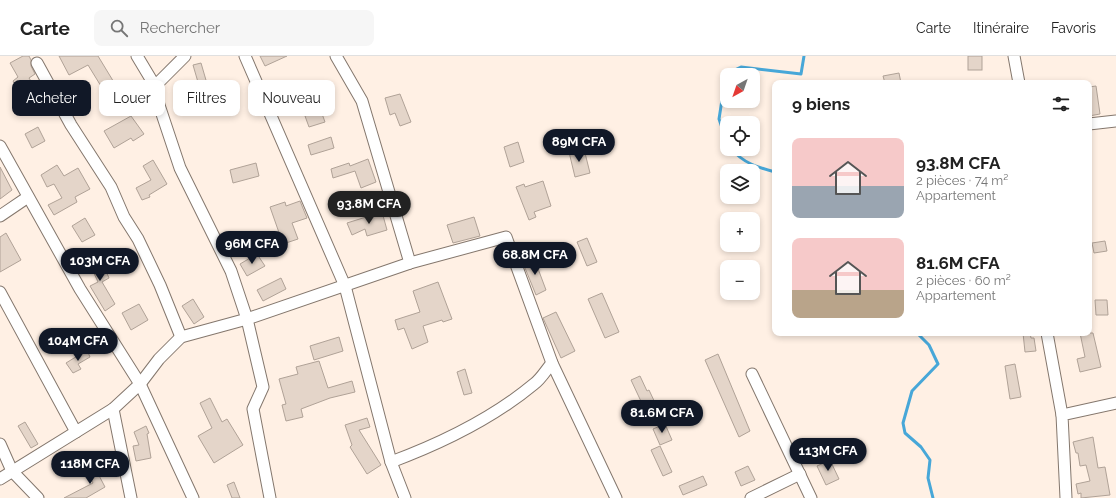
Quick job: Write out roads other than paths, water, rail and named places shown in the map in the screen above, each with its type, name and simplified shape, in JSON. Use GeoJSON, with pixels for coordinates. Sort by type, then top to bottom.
{"type":"FeatureCollection","features":[{"type":"Feature","properties":{"kind":"street"},"geometry":{"type":"LineString","coordinates":[[137,56],[151,80]]}},
{"type":"Feature","properties":{"kind":"street"},"geometry":{"type":"LineString","coordinates":[[161,80],[186,56]]}},
{"type":"Feature","properties":{"kind":"street"},"geometry":{"type":"LineString","coordinates":[[245,56],[345,286],[392,462],[405,498]]}},
{"type":"Feature","properties":{"kind":"street"},"geometry":{"type":"LineString","coordinates":[[336,56],[362,101],[410,263]]}},
{"type":"Feature","properties":{"kind":"street"},"geometry":{"type":"LineString","coordinates":[[1014,56],[1018,80]]}},
{"type":"Feature","properties":{"kind":"street"},"geometry":{"type":"LineString","coordinates":[[37,63],[70,125],[112,187],[124,217],[138,240],[160,285],[181,337]]}},
{"type":"Feature","properties":{"kind":"street"},"geometry":{"type":"LineString","coordinates":[[163,116],[180,168],[231,271],[247,319],[263,387],[253,409],[270,498]]}},
{"type":"Feature","properties":{"kind":"street"},"geometry":{"type":"LineString","coordinates":[[1092,124],[1116,122]]}},
{"type":"Feature","properties":{"kind":"street"},"geometry":{"type":"LineString","coordinates":[[0,146],[80,290],[140,384],[194,498]]}},
{"type":"Feature","properties":{"kind":"street"},"geometry":{"type":"LineString","coordinates":[[0,216],[28,197]]}},
{"type":"Feature","properties":{"kind":"street"},"geometry":{"type":"LineString","coordinates":[[0,478],[114,409],[140,384],[158,359],[181,337],[247,319],[410,263],[506,237],[552,364],[616,498]]}},
{"type":"Feature","properties":{"kind":"street"},"geometry":{"type":"LineString","coordinates":[[0,292],[76,432]]}},
{"type":"Feature","properties":{"kind":"street"},"geometry":{"type":"LineString","coordinates":[[1048,336],[1062,415],[1066,498]]}},
{"type":"Feature","properties":{"kind":"street"},"geometry":{"type":"LineString","coordinates":[[392,462],[439,444],[471,426],[535,384],[552,364]]}},
{"type":"Feature","properties":{"kind":"street"},"geometry":{"type":"LineString","coordinates":[[752,374],[810,498]]}},
{"type":"Feature","properties":{"kind":"street"},"geometry":{"type":"LineString","coordinates":[[1062,415],[1116,403]]}},
{"type":"Feature","properties":{"kind":"street"},"geometry":{"type":"LineString","coordinates":[[114,409],[131,498]]}},
{"type":"Feature","properties":{"kind":"street"},"geometry":{"type":"LineString","coordinates":[[0,444],[12,471],[38,498]]}},
{"type":"Feature","properties":{"kind":"street"},"geometry":{"type":"LineString","coordinates":[[751,498],[800,474]]}},
{"type":"Feature","properties":{"kind":"waterway"},"geometry":{"type":"LineString","coordinates":[[720,122],[719,119],[726,74],[741,67],[801,74],[804,56]]}},
{"type":"Feature","properties":{"kind":"waterway"},"geometry":{"type":"LineString","coordinates":[[738,156],[757,167],[772,171]]}},
{"type":"Feature","properties":{"kind":"waterway"},"geometry":{"type":"LineString","coordinates":[[920,336],[929,345],[938,364],[912,391],[903,423],[905,433],[921,447],[930,460],[928,478],[933,498]]}}]}
